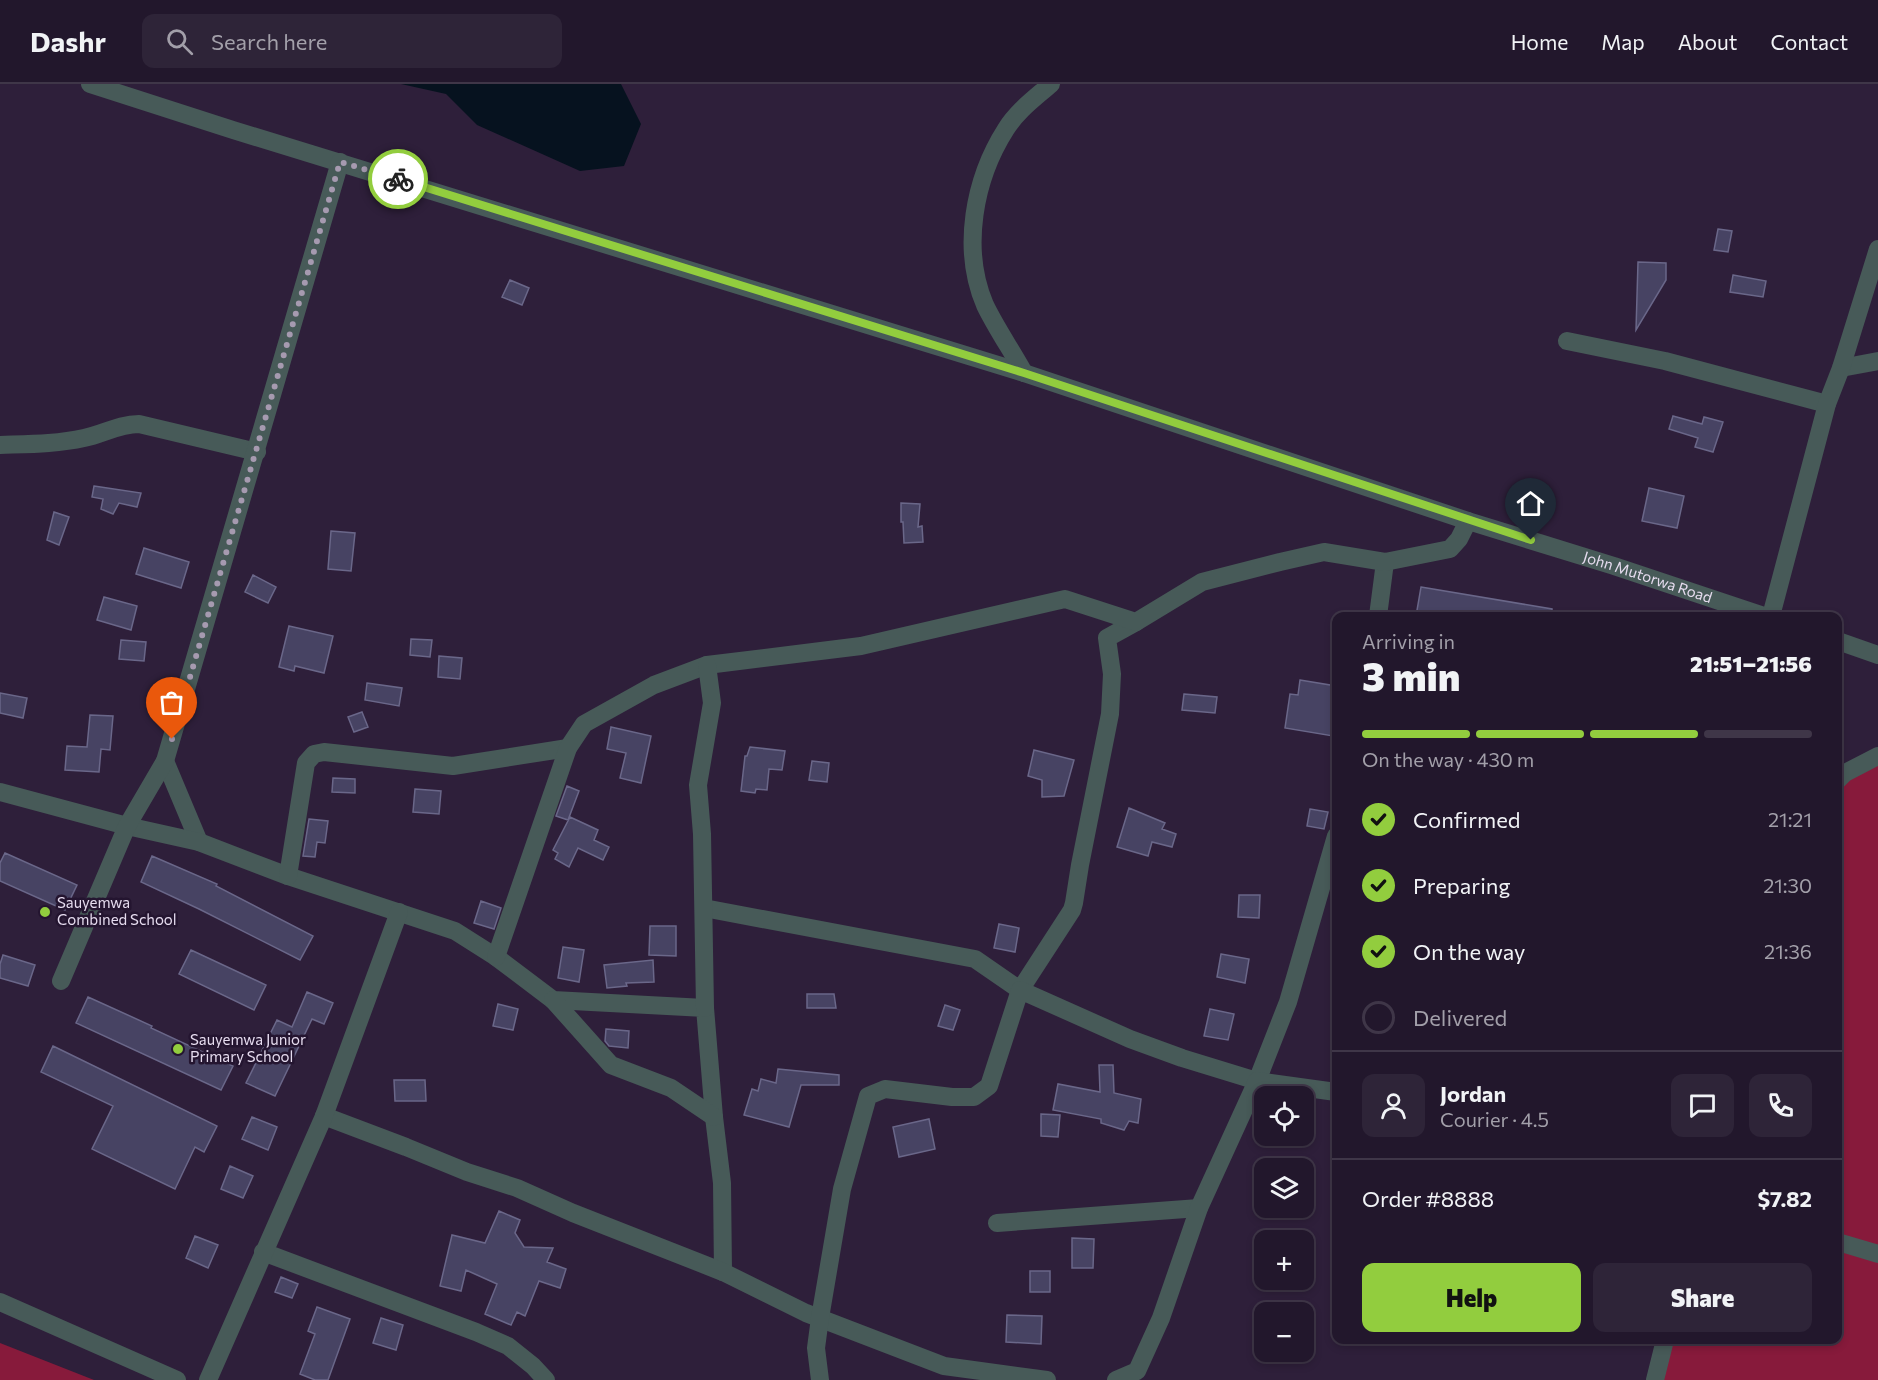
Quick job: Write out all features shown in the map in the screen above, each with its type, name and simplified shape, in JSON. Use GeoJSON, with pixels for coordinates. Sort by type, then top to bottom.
{"type":"FeatureCollection","features":[{"type":"Feature","properties":{"kind":"street","name":"John Mutorwa Road"},"geometry":{"type":"LineString","coordinates":[[90,84],[1024,373],[1468,521],[1752,612]]}},
{"type":"Feature","properties":{"kind":"street"},"geometry":{"type":"LineString","coordinates":[[1024,373],[985,304],[975,269],[974,207],[991,156],[1006,128],[1023,108],[1051,84]]}},
{"type":"Feature","properties":{"kind":"street"},"geometry":{"type":"LineString","coordinates":[[61,981],[127,826],[165,761],[340,162]]}},
{"type":"Feature","properties":{"kind":"street"},"geometry":{"type":"LineString","coordinates":[[1773,612],[1827,404],[1841,368],[1878,249]]}},
{"type":"Feature","properties":{"kind":"street"},"geometry":{"type":"LineString","coordinates":[[1567,341],[1665,361],[1827,404]]}},
{"type":"Feature","properties":{"kind":"street"},"geometry":{"type":"LineString","coordinates":[[1841,368],[1878,361]]}},
{"type":"Feature","properties":{"kind":"street"},"geometry":{"type":"LineString","coordinates":[[0,445],[85,438],[120,426],[139,424],[256,452]]}},
{"type":"Feature","properties":{"kind":"street"},"geometry":{"type":"LineString","coordinates":[[820,1380],[816,1348],[820,1318],[842,1189],[868,1096],[885,1089],[952,1097],[974,1097],[989,1086],[1020,990],[1072,910],[1110,714],[1112,674],[1107,638],[1202,582],[1324,552],[1385,562],[1450,549],[1460,539],[1468,521]]}},
{"type":"Feature","properties":{"kind":"street"},"geometry":{"type":"LineString","coordinates":[[1379,612],[1385,562]]}},
{"type":"Feature","properties":{"kind":"street"},"geometry":{"type":"LineString","coordinates":[[496,957],[568,748],[584,724],[654,685],[707,665],[861,646],[1065,599],[1136,622]]}},
{"type":"Feature","properties":{"kind":"street"},"geometry":{"type":"LineString","coordinates":[[1842,642],[1878,655]]}},
{"type":"Feature","properties":{"kind":"street"},"geometry":{"type":"LineString","coordinates":[[707,665],[712,703],[698,785],[702,834],[705,1008],[722,1183],[723,1272]]}},
{"type":"Feature","properties":{"kind":"street"},"geometry":{"type":"LineString","coordinates":[[288,876],[306,763],[314,754],[324,752],[453,766],[568,748]]}},
{"type":"Feature","properties":{"kind":"street"},"geometry":{"type":"LineString","coordinates":[[1842,776],[1878,756]]}},
{"type":"Feature","properties":{"kind":"street"},"geometry":{"type":"LineString","coordinates":[[165,761],[199,842]]}},
{"type":"Feature","properties":{"kind":"street"},"geometry":{"type":"LineString","coordinates":[[0,792],[127,826],[199,842],[288,876],[454,931],[496,957],[553,1000],[611,1065],[671,1088],[714,1117]]}},
{"type":"Feature","properties":{"kind":"street"},"geometry":{"type":"LineString","coordinates":[[1116,1380],[1136,1375],[1161,1318],[1198,1208],[1257,1081],[1288,1002],[1332,850]]}},
{"type":"Feature","properties":{"kind":"street"},"geometry":{"type":"LineString","coordinates":[[704,908],[975,959],[1020,990],[1130,1039],[1257,1081],[1332,1091]]}},
{"type":"Feature","properties":{"kind":"street"},"geometry":{"type":"LineString","coordinates":[[208,1380],[324,1116],[399,912]]}},
{"type":"Feature","properties":{"kind":"street"},"geometry":{"type":"LineString","coordinates":[[553,1000],[705,1008]]}},
{"type":"Feature","properties":{"kind":"street"},"geometry":{"type":"LineString","coordinates":[[324,1116],[467,1172],[517,1188],[573,1213],[723,1272],[806,1313],[944,1366],[1047,1380]]}},
{"type":"Feature","properties":{"kind":"street"},"geometry":{"type":"LineString","coordinates":[[997,1223],[1198,1208]]}},
{"type":"Feature","properties":{"kind":"street"},"geometry":{"type":"LineString","coordinates":[[1842,1243],[1878,1254]]}},
{"type":"Feature","properties":{"kind":"street"},"geometry":{"type":"LineString","coordinates":[[263,1252],[508,1346],[546,1380]]}},
{"type":"Feature","properties":{"kind":"street"},"geometry":{"type":"LineString","coordinates":[[0,1302],[177,1380]]}},
{"type":"Feature","properties":{"kind":"street"},"geometry":{"type":"LineString","coordinates":[[1655,1380],[1664,1344]]}},
{"type":"Feature","properties":{"kind":"shaded area"},"geometry":{"type":"Polygon","coordinates":[[[1878,756],[1878,1380],[1655,1380],[1664,1344],[1842,1344],[1842,778],[1878,756]]]}},
{"type":"Feature","properties":{"kind":"shaded area"},"geometry":{"type":"Polygon","coordinates":[[[0,1343],[94,1380],[0,1380],[0,1343]]]}},
{"type":"Feature","properties":{"kind":"water"},"geometry":{"type":"Polygon","coordinates":[[[401,84],[621,84],[641,124],[624,166],[580,171],[477,125],[446,94],[401,84]]]}},
{"type":"Feature","properties":{"kind":"building"},"geometry":{"type":"Polygon","coordinates":[[[1718,229],[1732,231],[1728,252],[1714,250],[1718,229]]]}},
{"type":"Feature","properties":{"kind":"building"},"geometry":{"type":"Polygon","coordinates":[[[1638,262],[1666,263],[1666,280],[1636,330],[1638,262]]]}},
{"type":"Feature","properties":{"kind":"building"},"geometry":{"type":"Polygon","coordinates":[[[1733,275],[1766,281],[1763,297],[1730,292],[1733,275]]]}},
{"type":"Feature","properties":{"kind":"building"},"geometry":{"type":"Polygon","coordinates":[[[510,280],[529,288],[522,305],[502,297],[510,280]]]}},
{"type":"Feature","properties":{"kind":"building"},"geometry":{"type":"Polygon","coordinates":[[[1673,416],[1702,424],[1704,417],[1723,422],[1713,452],[1695,447],[1698,438],[1669,429],[1673,416]]]}},
{"type":"Feature","properties":{"kind":"building"},"geometry":{"type":"Polygon","coordinates":[[[94,486],[141,493],[137,507],[119,503],[113,514],[101,509],[103,499],[92,497],[94,486]]]}},
{"type":"Feature","properties":{"kind":"building"},"geometry":{"type":"Polygon","coordinates":[[[1649,488],[1684,496],[1677,528],[1642,521],[1649,488]]]}},
{"type":"Feature","properties":{"kind":"building"},"geometry":{"type":"Polygon","coordinates":[[[901,503],[920,504],[918,527],[922,526],[923,542],[904,543],[901,503]]]}},
{"type":"Feature","properties":{"kind":"building"},"geometry":{"type":"Polygon","coordinates":[[[54,512],[69,517],[59,545],[47,540],[54,512]]]}},
{"type":"Feature","properties":{"kind":"building"},"geometry":{"type":"Polygon","coordinates":[[[331,531],[355,533],[351,571],[328,569],[331,531]]]}},
{"type":"Feature","properties":{"kind":"building"},"geometry":{"type":"Polygon","coordinates":[[[144,548],[189,562],[181,588],[136,574],[144,548]]]}},
{"type":"Feature","properties":{"kind":"building"},"geometry":{"type":"Polygon","coordinates":[[[253,575],[276,587],[268,603],[245,592],[253,575]]]}},
{"type":"Feature","properties":{"kind":"building"},"geometry":{"type":"Polygon","coordinates":[[[1421,587],[1552,609],[1552,612],[1417,612],[1421,587]]]}},
{"type":"Feature","properties":{"kind":"building"},"geometry":{"type":"Polygon","coordinates":[[[104,597],[137,606],[131,630],[97,620],[104,597]]]}},
{"type":"Feature","properties":{"kind":"building"},"geometry":{"type":"Polygon","coordinates":[[[289,626],[333,636],[324,673],[295,666],[294,671],[279,667],[289,626]]]}},
{"type":"Feature","properties":{"kind":"building"},"geometry":{"type":"Polygon","coordinates":[[[411,639],[432,640],[430,657],[410,655],[411,639]]]}},
{"type":"Feature","properties":{"kind":"building"},"geometry":{"type":"Polygon","coordinates":[[[121,640],[146,642],[144,661],[119,659],[121,640]]]}},
{"type":"Feature","properties":{"kind":"building"},"geometry":{"type":"Polygon","coordinates":[[[439,656],[462,658],[460,679],[438,677],[439,656]]]}},
{"type":"Feature","properties":{"kind":"building"},"geometry":{"type":"Polygon","coordinates":[[[1300,680],[1332,685],[1332,736],[1285,728],[1290,694],[1298,695],[1300,680]]]}},
{"type":"Feature","properties":{"kind":"building"},"geometry":{"type":"Polygon","coordinates":[[[367,683],[402,688],[399,706],[365,700],[367,683]]]}},
{"type":"Feature","properties":{"kind":"building"},"geometry":{"type":"Polygon","coordinates":[[[0,693],[27,698],[23,718],[0,713],[0,693]]]}},
{"type":"Feature","properties":{"kind":"building"},"geometry":{"type":"Polygon","coordinates":[[[1184,694],[1217,697],[1215,713],[1182,710],[1184,694]]]}},
{"type":"Feature","properties":{"kind":"building"},"geometry":{"type":"Polygon","coordinates":[[[362,712],[368,727],[354,732],[348,717],[362,712]]]}},
{"type":"Feature","properties":{"kind":"building"},"geometry":{"type":"Polygon","coordinates":[[[90,715],[113,716],[110,750],[101,749],[99,772],[65,770],[67,746],[87,747],[90,715]]]}},
{"type":"Feature","properties":{"kind":"building"},"geometry":{"type":"Polygon","coordinates":[[[611,727],[651,736],[641,783],[620,778],[626,753],[607,749],[611,727]]]}},
{"type":"Feature","properties":{"kind":"building"},"geometry":{"type":"Polygon","coordinates":[[[750,747],[785,751],[782,770],[769,769],[767,790],[756,789],[755,793],[741,791],[745,756],[750,747]]]}},
{"type":"Feature","properties":{"kind":"building"},"geometry":{"type":"Polygon","coordinates":[[[1034,750],[1074,760],[1064,796],[1042,797],[1042,780],[1028,776],[1034,750]]]}},
{"type":"Feature","properties":{"kind":"building"},"geometry":{"type":"Polygon","coordinates":[[[812,761],[829,763],[827,782],[809,780],[812,761]]]}},
{"type":"Feature","properties":{"kind":"building"},"geometry":{"type":"Polygon","coordinates":[[[333,778],[355,779],[355,793],[332,792],[333,778]]]}},
{"type":"Feature","properties":{"kind":"building"},"geometry":{"type":"Polygon","coordinates":[[[567,786],[579,791],[568,820],[556,816],[567,786]]]}},
{"type":"Feature","properties":{"kind":"building"},"geometry":{"type":"Polygon","coordinates":[[[415,789],[441,791],[439,814],[413,812],[415,789]]]}},
{"type":"Feature","properties":{"kind":"building"},"geometry":{"type":"Polygon","coordinates":[[[1129,808],[1165,823],[1162,829],[1176,834],[1172,847],[1152,842],[1148,856],[1117,847],[1129,808]]]}},
{"type":"Feature","properties":{"kind":"building"},"geometry":{"type":"Polygon","coordinates":[[[1310,809],[1328,812],[1324,829],[1307,826],[1310,809]]]}},
{"type":"Feature","properties":{"kind":"building"},"geometry":{"type":"Polygon","coordinates":[[[570,817],[598,830],[594,840],[609,847],[603,860],[578,848],[569,867],[555,859],[558,853],[553,850],[570,817]]]}},
{"type":"Feature","properties":{"kind":"building"},"geometry":{"type":"Polygon","coordinates":[[[309,819],[328,821],[325,843],[317,842],[315,857],[303,856],[309,819]]]}},
{"type":"Feature","properties":{"kind":"building"},"geometry":{"type":"Polygon","coordinates":[[[5,853],[77,885],[65,910],[0,881],[0,863],[5,853]]]}},
{"type":"Feature","properties":{"kind":"building"},"geometry":{"type":"Polygon","coordinates":[[[152,856],[217,884],[216,886],[313,936],[300,960],[141,882],[152,856]]]}},
{"type":"Feature","properties":{"kind":"building"},"geometry":{"type":"Polygon","coordinates":[[[1239,895],[1260,895],[1259,918],[1238,917],[1239,895]]]}},
{"type":"Feature","properties":{"kind":"building"},"geometry":{"type":"Polygon","coordinates":[[[481,901],[501,908],[494,929],[474,923],[481,901]]]}},
{"type":"Feature","properties":{"kind":"building"},"geometry":{"type":"Polygon","coordinates":[[[999,924],[1019,928],[1015,952],[994,948],[999,924]]]}},
{"type":"Feature","properties":{"kind":"building"},"geometry":{"type":"Polygon","coordinates":[[[650,926],[676,926],[676,956],[649,955],[650,926]]]}},
{"type":"Feature","properties":{"kind":"building"},"geometry":{"type":"Polygon","coordinates":[[[563,947],[584,950],[579,982],[558,978],[563,947]]]}},
{"type":"Feature","properties":{"kind":"building"},"geometry":{"type":"Polygon","coordinates":[[[191,950],[266,985],[254,1010],[179,974],[191,950]]]}},
{"type":"Feature","properties":{"kind":"building"},"geometry":{"type":"Polygon","coordinates":[[[1221,954],[1249,959],[1245,983],[1217,977],[1221,954]]]}},
{"type":"Feature","properties":{"kind":"building"},"geometry":{"type":"Polygon","coordinates":[[[3,955],[35,965],[28,986],[0,978],[0,964],[3,955]]]}},
{"type":"Feature","properties":{"kind":"building"},"geometry":{"type":"Polygon","coordinates":[[[653,960],[654,982],[626,983],[627,986],[607,988],[604,965],[653,960]]]}},
{"type":"Feature","properties":{"kind":"building"},"geometry":{"type":"Polygon","coordinates":[[[307,992],[333,1003],[324,1024],[312,1019],[275,1096],[246,1083],[277,1020],[292,1027],[307,992]]]}},
{"type":"Feature","properties":{"kind":"building"},"geometry":{"type":"Polygon","coordinates":[[[807,994],[834,994],[836,1008],[807,1008],[807,994]]]}},
{"type":"Feature","properties":{"kind":"building"},"geometry":{"type":"Polygon","coordinates":[[[88,997],[233,1066],[221,1090],[76,1023],[88,997]]]}},
{"type":"Feature","properties":{"kind":"building"},"geometry":{"type":"Polygon","coordinates":[[[498,1004],[518,1009],[513,1030],[493,1026],[498,1004]]]}},
{"type":"Feature","properties":{"kind":"building"},"geometry":{"type":"Polygon","coordinates":[[[945,1005],[960,1010],[953,1030],[938,1026],[945,1005]]]}},
{"type":"Feature","properties":{"kind":"building"},"geometry":{"type":"Polygon","coordinates":[[[1210,1009],[1234,1014],[1228,1040],[1204,1036],[1210,1009]]]}},
{"type":"Feature","properties":{"kind":"building"},"geometry":{"type":"Polygon","coordinates":[[[606,1029],[629,1031],[628,1048],[609,1046],[605,1041],[606,1029]]]}},
{"type":"Feature","properties":{"kind":"building"},"geometry":{"type":"Polygon","coordinates":[[[53,1046],[217,1126],[204,1152],[195,1147],[175,1189],[92,1149],[113,1106],[41,1072],[53,1046]]]}},
{"type":"Feature","properties":{"kind":"building"},"geometry":{"type":"Polygon","coordinates":[[[1099,1065],[1113,1065],[1114,1093],[1141,1099],[1138,1123],[1129,1121],[1124,1130],[1101,1123],[1101,1119],[1053,1110],[1058,1084],[1100,1092],[1099,1065]]]}},
{"type":"Feature","properties":{"kind":"building"},"geometry":{"type":"Polygon","coordinates":[[[778,1069],[839,1075],[839,1085],[801,1085],[789,1127],[744,1115],[752,1089],[758,1091],[761,1079],[776,1083],[778,1069]]]}},
{"type":"Feature","properties":{"kind":"building"},"geometry":{"type":"Polygon","coordinates":[[[394,1080],[425,1080],[426,1101],[395,1101],[394,1080]]]}},
{"type":"Feature","properties":{"kind":"building"},"geometry":{"type":"Polygon","coordinates":[[[1041,1114],[1060,1115],[1058,1137],[1041,1136],[1041,1114]]]}},
{"type":"Feature","properties":{"kind":"building"},"geometry":{"type":"Polygon","coordinates":[[[252,1117],[277,1127],[268,1150],[242,1139],[252,1117]]]}},
{"type":"Feature","properties":{"kind":"building"},"geometry":{"type":"Polygon","coordinates":[[[929,1119],[935,1149],[899,1157],[893,1127],[929,1119]]]}},
{"type":"Feature","properties":{"kind":"building"},"geometry":{"type":"Polygon","coordinates":[[[230,1166],[253,1176],[243,1198],[221,1189],[230,1166]]]}},
{"type":"Feature","properties":{"kind":"building"},"geometry":{"type":"Polygon","coordinates":[[[499,1211],[520,1220],[515,1233],[524,1247],[553,1248],[547,1262],[566,1269],[560,1288],[539,1281],[525,1316],[517,1312],[511,1325],[485,1314],[497,1284],[466,1270],[461,1291],[440,1286],[452,1235],[485,1243],[499,1211]]]}},
{"type":"Feature","properties":{"kind":"building"},"geometry":{"type":"Polygon","coordinates":[[[195,1236],[218,1245],[208,1268],[186,1258],[195,1236]]]}},
{"type":"Feature","properties":{"kind":"building"},"geometry":{"type":"Polygon","coordinates":[[[1072,1238],[1094,1239],[1093,1268],[1072,1268],[1072,1238]]]}},
{"type":"Feature","properties":{"kind":"building"},"geometry":{"type":"Polygon","coordinates":[[[1030,1271],[1050,1271],[1050,1292],[1030,1292],[1030,1271]]]}},
{"type":"Feature","properties":{"kind":"building"},"geometry":{"type":"Polygon","coordinates":[[[281,1277],[298,1284],[292,1298],[275,1292],[281,1277]]]}},
{"type":"Feature","properties":{"kind":"building"},"geometry":{"type":"Polygon","coordinates":[[[317,1307],[350,1319],[328,1380],[315,1380],[300,1374],[315,1334],[308,1331],[317,1307]]]}},
{"type":"Feature","properties":{"kind":"building"},"geometry":{"type":"Polygon","coordinates":[[[1007,1315],[1042,1316],[1041,1344],[1006,1342],[1007,1315]]]}},
{"type":"Feature","properties":{"kind":"building"},"geometry":{"type":"Polygon","coordinates":[[[381,1318],[403,1325],[396,1350],[373,1343],[381,1318]]]}},
{"type":"Feature","properties":{"kind":"way so far"},"geometry":{"type":"LineString","coordinates":[[172,739],[340,162],[398,179]]}},
{"type":"Feature","properties":{"kind":"place","name":"Sauyemwa Combined School"},"geometry":{"type":"Point","coordinates":[45,912]}},
{"type":"Feature","properties":{"kind":"place","name":"Sauyemwa Junior Primary School"},"geometry":{"type":"Point","coordinates":[178,1049]}},
{"type":"Feature","properties":{"kind":"route"},"geometry":{"type":"LineString","coordinates":[[398,179],[1024,373],[1531,540]]}}]}
